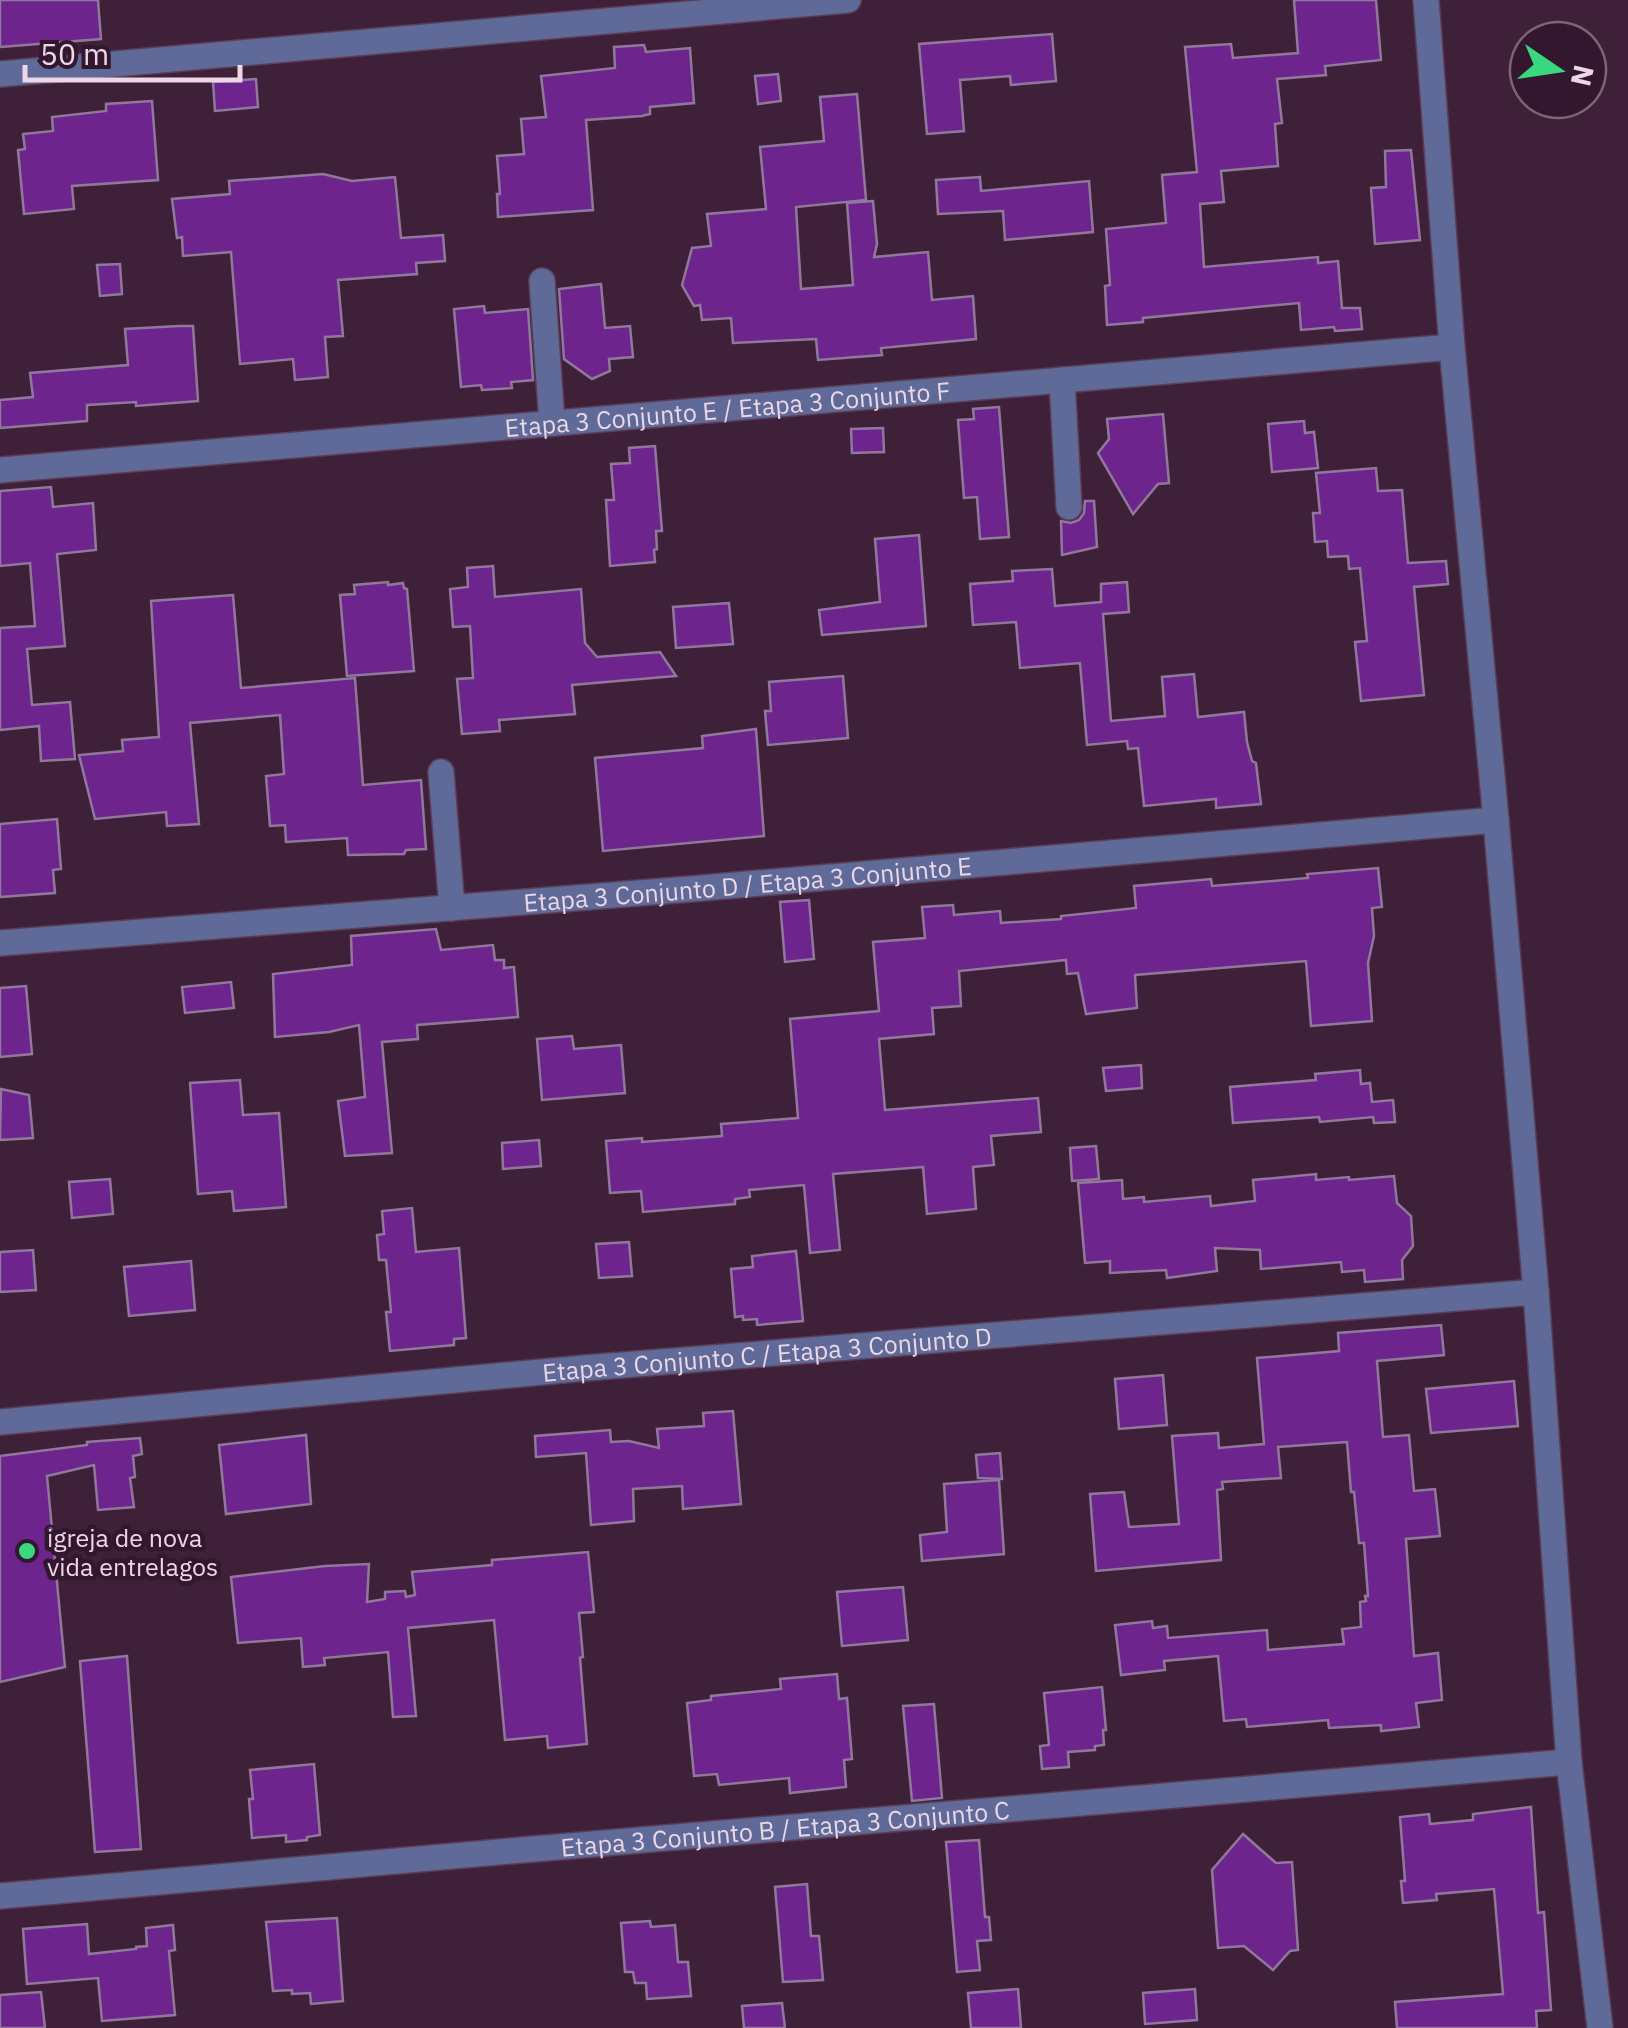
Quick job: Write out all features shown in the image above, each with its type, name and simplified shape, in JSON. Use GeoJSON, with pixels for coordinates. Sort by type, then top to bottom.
{"type":"FeatureCollection","features":[{"type":"Feature","properties":{"kind":"street"},"geometry":{"type":"LineString","coordinates":[[0,74],[848,0]]}},
{"type":"Feature","properties":{"kind":"street"},"geometry":{"type":"LineString","coordinates":[[1426,0],[1452,347],[1536,1292],[1569,1762],[1600,2028]]}},
{"type":"Feature","properties":{"kind":"street"},"geometry":{"type":"LineString","coordinates":[[542,281],[552,423]]}},
{"type":"Feature","properties":{"kind":"street","name":"Etapa 3 Conjunto E / Etapa 3 Conjunto F"},"geometry":{"type":"LineString","coordinates":[[0,470],[1452,347]]}},
{"type":"Feature","properties":{"kind":"street"},"geometry":{"type":"LineString","coordinates":[[1062,380],[1069,508]]}},
{"type":"Feature","properties":{"kind":"street"},"geometry":{"type":"LineString","coordinates":[[441,772],[452,908]]}},
{"type":"Feature","properties":{"kind":"street","name":"Etapa 3 Conjunto D / Etapa 3 Conjunto E"},"geometry":{"type":"LineString","coordinates":[[0,942],[1496,820]]}},
{"type":"Feature","properties":{"kind":"street","name":"Etapa 3 Conjunto C / Etapa 3 Conjunto D"},"geometry":{"type":"LineString","coordinates":[[0,1422],[585,1368],[1536,1292]]}},
{"type":"Feature","properties":{"kind":"street","name":"Etapa 3 Conjunto B / Etapa 3 Conjunto C"},"geometry":{"type":"LineString","coordinates":[[0,1896],[1569,1762]]}},
{"type":"Feature","properties":{"kind":"building"},"geometry":{"type":"Polygon","coordinates":[[[0,0],[98,0],[101,39],[0,47],[0,0]]]}},
{"type":"Feature","properties":{"kind":"building"},"geometry":{"type":"Polygon","coordinates":[[[1294,0],[1376,0],[1381,60],[1325,66],[1326,75],[1277,79],[1282,123],[1275,124],[1278,166],[1221,171],[1224,202],[1200,204],[1204,267],[1318,257],[1318,263],[1338,261],[1342,308],[1360,308],[1362,329],[1301,330],[1299,303],[1107,325],[1105,286],[1110,285],[1106,229],[1166,223],[1162,175],[1197,172],[1185,47],[1231,44],[1233,58],[1298,53],[1294,0]]]}},
{"type":"Feature","properties":{"kind":"building"},"geometry":{"type":"Polygon","coordinates":[[[1052,34],[1056,81],[1011,85],[1010,76],[960,80],[964,131],[927,134],[919,44],[1052,34]]]}},
{"type":"Feature","properties":{"kind":"building"},"geometry":{"type":"Polygon","coordinates":[[[644,45],[646,52],[690,48],[694,103],[650,107],[650,114],[642,116],[586,120],[593,210],[498,217],[497,156],[524,154],[521,119],[546,117],[541,76],[615,68],[614,47],[644,45]]]}},
{"type":"Feature","properties":{"kind":"building"},"geometry":{"type":"Polygon","coordinates":[[[778,74],[781,101],[758,104],[755,76],[778,74]]]}},
{"type":"Feature","properties":{"kind":"building"},"geometry":{"type":"Polygon","coordinates":[[[256,79],[258,107],[215,111],[213,82],[256,79]]]}},
{"type":"Feature","properties":{"kind":"building"},"geometry":{"type":"Polygon","coordinates":[[[857,94],[866,200],[796,207],[801,289],[853,285],[847,203],[873,201],[877,244],[874,257],[928,252],[932,300],[973,296],[976,339],[881,348],[882,355],[818,360],[816,339],[733,343],[731,318],[702,320],[700,305],[694,306],[682,285],[692,248],[711,246],[707,214],[766,209],[760,147],[824,141],[820,97],[857,94]]]}},
{"type":"Feature","properties":{"kind":"building"},"geometry":{"type":"Polygon","coordinates":[[[152,101],[158,180],[72,186],[74,209],[24,214],[18,150],[25,149],[23,134],[53,131],[52,117],[106,111],[106,104],[152,101]]]}},
{"type":"Feature","properties":{"kind":"building"},"geometry":{"type":"Polygon","coordinates":[[[1411,150],[1420,240],[1375,244],[1371,188],[1386,187],[1385,151],[1411,150]]]}},
{"type":"Feature","properties":{"kind":"building"},"geometry":{"type":"Polygon","coordinates":[[[323,174],[352,181],[395,177],[401,238],[443,235],[445,261],[416,263],[417,274],[338,280],[343,336],[325,337],[328,377],[295,380],[293,359],[240,364],[231,252],[183,256],[172,199],[230,194],[229,181],[323,174]]]}},
{"type":"Feature","properties":{"kind":"building"},"geometry":{"type":"Polygon","coordinates":[[[980,177],[981,191],[1089,181],[1093,232],[1005,240],[1003,211],[938,214],[936,180],[980,177]]]}},
{"type":"Feature","properties":{"kind":"building"},"geometry":{"type":"Polygon","coordinates":[[[120,264],[122,294],[100,296],[97,265],[120,264]]]}},
{"type":"Feature","properties":{"kind":"building"},"geometry":{"type":"Polygon","coordinates":[[[601,284],[605,328],[630,326],[633,357],[609,359],[610,371],[592,379],[564,359],[559,289],[601,284]]]}},
{"type":"Feature","properties":{"kind":"building"},"geometry":{"type":"Polygon","coordinates":[[[484,306],[485,313],[528,309],[533,380],[511,382],[512,388],[461,387],[454,309],[484,306]]]}},
{"type":"Feature","properties":{"kind":"building"},"geometry":{"type":"Polygon","coordinates":[[[193,326],[198,401],[87,405],[87,421],[0,428],[0,400],[33,397],[30,373],[128,365],[125,329],[193,326]]]}},
{"type":"Feature","properties":{"kind":"building"},"geometry":{"type":"Polygon","coordinates":[[[999,407],[1009,537],[980,539],[977,497],[964,498],[958,420],[974,419],[973,409],[999,407]]]}},
{"type":"Feature","properties":{"kind":"building"},"geometry":{"type":"Polygon","coordinates":[[[1163,414],[1169,483],[1158,484],[1133,514],[1098,453],[1109,439],[1107,419],[1163,414]]]}},
{"type":"Feature","properties":{"kind":"building"},"geometry":{"type":"Polygon","coordinates":[[[1304,421],[1305,433],[1314,432],[1318,468],[1272,472],[1268,424],[1304,421]]]}},
{"type":"Feature","properties":{"kind":"building"},"geometry":{"type":"Polygon","coordinates":[[[883,428],[884,452],[852,453],[851,429],[883,428]]]}},
{"type":"Feature","properties":{"kind":"building"},"geometry":{"type":"Polygon","coordinates":[[[655,446],[662,531],[656,531],[655,562],[610,566],[606,500],[614,500],[611,464],[630,463],[629,448],[655,446]]]}},
{"type":"Feature","properties":{"kind":"building"},"geometry":{"type":"Polygon","coordinates":[[[1376,468],[1378,491],[1402,490],[1408,563],[1446,561],[1448,584],[1414,587],[1424,695],[1361,701],[1355,642],[1367,641],[1360,568],[1349,569],[1348,556],[1328,557],[1327,541],[1315,542],[1313,513],[1320,513],[1316,473],[1376,468]]]}},
{"type":"Feature","properties":{"kind":"building"},"geometry":{"type":"Polygon","coordinates":[[[51,487],[53,507],[93,503],[96,550],[57,554],[65,646],[27,649],[32,705],[70,702],[75,759],[41,761],[39,726],[0,730],[0,628],[35,626],[30,563],[0,566],[0,491],[51,487]]]}},
{"type":"Feature","properties":{"kind":"building"},"geometry":{"type":"Polygon","coordinates":[[[1085,501],[1094,501],[1097,547],[1062,555],[1061,521],[1079,520],[1085,501]]]}},
{"type":"Feature","properties":{"kind":"building"},"geometry":{"type":"Polygon","coordinates":[[[919,535],[926,626],[822,635],[819,610],[880,602],[875,539],[919,535]]]}},
{"type":"Feature","properties":{"kind":"building"},"geometry":{"type":"Polygon","coordinates":[[[493,566],[495,597],[581,589],[585,643],[597,657],[660,652],[676,676],[572,685],[575,714],[499,720],[500,731],[462,734],[457,679],[473,678],[470,626],[453,627],[450,589],[468,587],[467,568],[493,566]]]}},
{"type":"Feature","properties":{"kind":"building"},"geometry":{"type":"Polygon","coordinates":[[[1052,569],[1055,606],[1101,602],[1101,584],[1127,582],[1129,612],[1103,614],[1111,721],[1165,716],[1162,677],[1194,674],[1198,717],[1244,712],[1261,804],[1216,808],[1216,799],[1144,806],[1138,748],[1128,749],[1127,741],[1087,745],[1080,663],[1020,668],[1016,622],[973,625],[970,584],[1013,581],[1012,571],[1052,569]]]}},
{"type":"Feature","properties":{"kind":"building"},"geometry":{"type":"Polygon","coordinates":[[[403,583],[407,589],[414,671],[347,676],[340,595],[355,594],[354,585],[403,583]]]}},
{"type":"Feature","properties":{"kind":"building"},"geometry":{"type":"Polygon","coordinates":[[[233,595],[241,688],[355,678],[363,785],[421,780],[426,849],[406,850],[404,854],[348,855],[347,838],[286,842],[285,825],[270,826],[266,776],[284,774],[280,715],[190,723],[199,824],[167,826],[166,812],[95,819],[79,755],[123,751],[122,740],[159,737],[151,601],[233,595]]]}},
{"type":"Feature","properties":{"kind":"building"},"geometry":{"type":"Polygon","coordinates":[[[729,603],[733,644],[676,648],[673,607],[729,603]]]}},
{"type":"Feature","properties":{"kind":"building"},"geometry":{"type":"Polygon","coordinates":[[[843,676],[848,738],[768,745],[765,711],[771,711],[769,682],[843,676]]]}},
{"type":"Feature","properties":{"kind":"building"},"geometry":{"type":"Polygon","coordinates":[[[756,729],[764,836],[603,851],[595,758],[703,748],[702,736],[756,729]]]}},
{"type":"Feature","properties":{"kind":"building"},"geometry":{"type":"Polygon","coordinates":[[[57,819],[61,869],[53,870],[55,893],[0,897],[0,824],[57,819]]]}},
{"type":"Feature","properties":{"kind":"building"},"geometry":{"type":"Polygon","coordinates":[[[1378,868],[1382,907],[1372,908],[1374,936],[1368,963],[1372,1021],[1311,1026],[1306,961],[1135,975],[1137,1008],[1086,1014],[1078,973],[1067,974],[1066,960],[959,971],[961,1006],[932,1008],[934,1034],[879,1039],[885,1110],[1038,1098],[1041,1132],[991,1136],[994,1165],[973,1167],[976,1209],[927,1214],[923,1167],[833,1174],[840,1250],[810,1253],[804,1185],[749,1190],[750,1197],[735,1199],[735,1204],[643,1212],[641,1191],[610,1193],[606,1141],[722,1136],[721,1124],[798,1118],[790,1019],[879,1011],[873,942],[925,938],[922,907],[953,905],[954,915],[1000,911],[1001,923],[1061,919],[1136,908],[1134,886],[1211,879],[1212,886],[1378,868]]]}},
{"type":"Feature","properties":{"kind":"building"},"geometry":{"type":"Polygon","coordinates":[[[809,900],[814,959],[785,962],[780,902],[809,900]]]}},
{"type":"Feature","properties":{"kind":"building"},"geometry":{"type":"Polygon","coordinates":[[[436,929],[441,950],[493,945],[495,960],[504,960],[504,968],[514,967],[518,1017],[417,1025],[418,1039],[382,1042],[392,1153],[345,1156],[338,1101],[365,1097],[359,1025],[275,1037],[273,974],[352,965],[351,936],[436,929]]]}},
{"type":"Feature","properties":{"kind":"building"},"geometry":{"type":"Polygon","coordinates":[[[231,982],[234,1008],[185,1013],[182,987],[231,982]]]}},
{"type":"Feature","properties":{"kind":"building"},"geometry":{"type":"Polygon","coordinates":[[[26,986],[32,1054],[0,1057],[0,988],[26,986]]]}},
{"type":"Feature","properties":{"kind":"building"},"geometry":{"type":"Polygon","coordinates":[[[572,1036],[574,1049],[621,1045],[625,1093],[542,1100],[537,1039],[572,1036]]]}},
{"type":"Feature","properties":{"kind":"building"},"geometry":{"type":"Polygon","coordinates":[[[1141,1065],[1142,1088],[1106,1091],[1103,1068],[1141,1065]]]}},
{"type":"Feature","properties":{"kind":"building"},"geometry":{"type":"Polygon","coordinates":[[[1360,1070],[1361,1084],[1370,1083],[1372,1102],[1393,1100],[1395,1122],[1374,1123],[1373,1117],[1320,1122],[1319,1117],[1233,1123],[1230,1087],[1316,1080],[1315,1074],[1360,1070]]]}},
{"type":"Feature","properties":{"kind":"building"},"geometry":{"type":"Polygon","coordinates":[[[240,1080],[243,1115],[279,1113],[286,1207],[234,1211],[232,1191],[198,1194],[190,1083],[240,1080]]]}},
{"type":"Feature","properties":{"kind":"building"},"geometry":{"type":"Polygon","coordinates":[[[1,1089],[29,1095],[33,1138],[0,1140],[1,1089]]]}},
{"type":"Feature","properties":{"kind":"building"},"geometry":{"type":"Polygon","coordinates":[[[539,1140],[541,1166],[503,1169],[502,1143],[539,1140]]]}},
{"type":"Feature","properties":{"kind":"building"},"geometry":{"type":"Polygon","coordinates":[[[1096,1146],[1099,1179],[1072,1181],[1070,1148],[1096,1146]]]}},
{"type":"Feature","properties":{"kind":"building"},"geometry":{"type":"Polygon","coordinates":[[[1316,1174],[1316,1180],[1394,1176],[1397,1203],[1411,1216],[1413,1246],[1402,1260],[1403,1279],[1365,1282],[1364,1270],[1342,1272],[1341,1262],[1261,1269],[1260,1250],[1215,1248],[1217,1271],[1167,1278],[1166,1270],[1110,1273],[1110,1261],[1085,1263],[1078,1183],[1122,1180],[1123,1199],[1144,1197],[1144,1202],[1210,1196],[1211,1206],[1255,1201],[1253,1180],[1316,1174]]]}},
{"type":"Feature","properties":{"kind":"building"},"geometry":{"type":"Polygon","coordinates":[[[110,1179],[113,1214],[72,1218],[69,1182],[110,1179]]]}},
{"type":"Feature","properties":{"kind":"building"},"geometry":{"type":"Polygon","coordinates":[[[412,1208],[416,1252],[459,1248],[466,1338],[454,1339],[454,1345],[390,1351],[386,1260],[379,1260],[377,1235],[384,1234],[382,1211],[412,1208]]]}},
{"type":"Feature","properties":{"kind":"building"},"geometry":{"type":"Polygon","coordinates":[[[629,1242],[632,1276],[599,1278],[596,1244],[629,1242]]]}},
{"type":"Feature","properties":{"kind":"building"},"geometry":{"type":"Polygon","coordinates":[[[33,1250],[36,1290],[0,1292],[0,1252],[33,1250]]]}},
{"type":"Feature","properties":{"kind":"building"},"geometry":{"type":"Polygon","coordinates":[[[796,1251],[803,1321],[757,1325],[757,1319],[735,1317],[731,1269],[753,1267],[752,1256],[796,1251]]]}},
{"type":"Feature","properties":{"kind":"building"},"geometry":{"type":"Polygon","coordinates":[[[191,1261],[195,1310],[129,1316],[124,1267],[191,1261]]]}},
{"type":"Feature","properties":{"kind":"building"},"geometry":{"type":"Polygon","coordinates":[[[1441,1325],[1444,1355],[1377,1361],[1383,1437],[1409,1435],[1414,1491],[1435,1489],[1440,1536],[1406,1539],[1414,1656],[1438,1653],[1442,1700],[1416,1703],[1419,1727],[1381,1731],[1381,1725],[1329,1728],[1328,1720],[1247,1727],[1246,1719],[1224,1721],[1218,1656],[1164,1661],[1165,1670],[1121,1675],[1115,1625],[1152,1621],[1153,1628],[1167,1626],[1168,1638],[1267,1630],[1268,1650],[1344,1644],[1342,1629],[1361,1627],[1360,1602],[1368,1596],[1364,1543],[1359,1543],[1347,1442],[1278,1447],[1281,1478],[1222,1482],[1223,1489],[1217,1490],[1221,1560],[1096,1571],[1090,1494],[1124,1492],[1129,1527],[1179,1524],[1172,1436],[1218,1433],[1219,1448],[1264,1444],[1257,1358],[1339,1351],[1338,1333],[1441,1325]]]}},
{"type":"Feature","properties":{"kind":"building"},"geometry":{"type":"Polygon","coordinates":[[[1163,1375],[1167,1425],[1119,1429],[1115,1379],[1163,1375]]]}},
{"type":"Feature","properties":{"kind":"building"},"geometry":{"type":"Polygon","coordinates":[[[1514,1381],[1518,1426],[1431,1433],[1426,1389],[1514,1381]]]}},
{"type":"Feature","properties":{"kind":"building"},"geometry":{"type":"Polygon","coordinates":[[[733,1411],[741,1504],[683,1509],[682,1486],[633,1489],[634,1521],[591,1525],[586,1453],[536,1457],[535,1436],[610,1430],[611,1442],[629,1441],[659,1448],[657,1429],[704,1426],[703,1413],[733,1411]]]}},
{"type":"Feature","properties":{"kind":"building"},"geometry":{"type":"Polygon","coordinates":[[[306,1435],[311,1504],[226,1514],[219,1445],[306,1435]]]}},
{"type":"Feature","properties":{"kind":"building","name":"igreja de nova vida entrelagos"},"geometry":{"type":"Polygon","coordinates":[[[140,1438],[142,1454],[133,1456],[135,1477],[130,1478],[134,1507],[98,1510],[94,1465],[47,1476],[65,1667],[0,1682],[0,1456],[140,1438]]]}},
{"type":"Feature","properties":{"kind":"building"},"geometry":{"type":"Polygon","coordinates":[[[1000,1453],[1002,1479],[978,1478],[976,1455],[1000,1453]]]}},
{"type":"Feature","properties":{"kind":"building"},"geometry":{"type":"Polygon","coordinates":[[[999,1480],[1004,1554],[922,1561],[920,1535],[947,1532],[944,1484],[999,1480]]]}},
{"type":"Feature","properties":{"kind":"building"},"geometry":{"type":"Polygon","coordinates":[[[588,1552],[594,1612],[579,1613],[587,1744],[548,1748],[547,1736],[505,1740],[494,1620],[408,1628],[416,1716],[393,1717],[388,1652],[324,1658],[325,1665],[303,1667],[301,1638],[238,1643],[231,1577],[369,1564],[367,1602],[385,1599],[385,1592],[415,1595],[412,1572],[588,1552]]]}},
{"type":"Feature","properties":{"kind":"building"},"geometry":{"type":"Polygon","coordinates":[[[903,1587],[908,1640],[842,1646],[837,1592],[903,1587]]]}},
{"type":"Feature","properties":{"kind":"building"},"geometry":{"type":"Polygon","coordinates":[[[127,1656],[141,1849],[95,1852],[80,1661],[127,1656]]]}},
{"type":"Feature","properties":{"kind":"building"},"geometry":{"type":"Polygon","coordinates":[[[837,1674],[839,1699],[847,1698],[852,1759],[844,1760],[846,1787],[790,1793],[789,1778],[719,1785],[717,1774],[694,1776],[687,1703],[711,1700],[711,1696],[781,1689],[780,1679],[837,1674]]]}},
{"type":"Feature","properties":{"kind":"building"},"geometry":{"type":"Polygon","coordinates":[[[1102,1687],[1104,1745],[1095,1746],[1095,1750],[1068,1752],[1069,1767],[1042,1769],[1040,1746],[1049,1745],[1044,1693],[1102,1687]]]}},
{"type":"Feature","properties":{"kind":"building"},"geometry":{"type":"Polygon","coordinates":[[[934,1704],[942,1798],[912,1801],[903,1706],[934,1704]]]}},
{"type":"Feature","properties":{"kind":"building"},"geometry":{"type":"Polygon","coordinates":[[[314,1764],[320,1835],[286,1842],[286,1835],[252,1838],[250,1770],[314,1764]]]}},
{"type":"Feature","properties":{"kind":"building"},"geometry":{"type":"Polygon","coordinates":[[[1531,1807],[1538,1913],[1544,1912],[1551,2010],[1536,2011],[1537,2028],[1397,2028],[1395,2002],[1503,1994],[1494,1889],[1436,1894],[1437,1900],[1403,1903],[1400,1817],[1429,1814],[1430,1824],[1473,1820],[1473,1814],[1531,1807]]]}},
{"type":"Feature","properties":{"kind":"building"},"geometry":{"type":"Polygon","coordinates":[[[1243,1834],[1276,1863],[1292,1862],[1298,1950],[1290,1951],[1273,1970],[1244,1946],[1218,1948],[1212,1870],[1243,1834]]]}},
{"type":"Feature","properties":{"kind":"building"},"geometry":{"type":"Polygon","coordinates":[[[979,1840],[985,1917],[989,1917],[991,1940],[977,1941],[980,1970],[957,1972],[946,1842],[979,1840]]]}},
{"type":"Feature","properties":{"kind":"building"},"geometry":{"type":"Polygon","coordinates":[[[807,1884],[811,1936],[819,1936],[823,1980],[783,1982],[775,1887],[807,1884]]]}},
{"type":"Feature","properties":{"kind":"building"},"geometry":{"type":"Polygon","coordinates":[[[337,1918],[343,2001],[311,2004],[310,1993],[273,1991],[266,1922],[337,1918]]]}},
{"type":"Feature","properties":{"kind":"building"},"geometry":{"type":"Polygon","coordinates":[[[650,1921],[651,1927],[675,1925],[678,1962],[688,1962],[691,1996],[647,1999],[646,1983],[635,1983],[633,1972],[625,1972],[621,1923],[650,1921]]]}},
{"type":"Feature","properties":{"kind":"building"},"geometry":{"type":"Polygon","coordinates":[[[87,1924],[89,1954],[147,1946],[146,1928],[173,1925],[175,1950],[169,1951],[175,2015],[102,2021],[98,1978],[27,1984],[23,1929],[87,1924]]]}},
{"type":"Feature","properties":{"kind":"building"},"geometry":{"type":"Polygon","coordinates":[[[1018,1989],[1021,2028],[971,2028],[968,1993],[1018,1989]]]}},
{"type":"Feature","properties":{"kind":"building"},"geometry":{"type":"Polygon","coordinates":[[[1195,1989],[1197,2020],[1145,2024],[1143,1993],[1195,1989]]]}},
{"type":"Feature","properties":{"kind":"building"},"geometry":{"type":"Polygon","coordinates":[[[41,1992],[45,2028],[0,2028],[0,1995],[41,1992]]]}},
{"type":"Feature","properties":{"kind":"building"},"geometry":{"type":"Polygon","coordinates":[[[782,2003],[785,2028],[744,2028],[742,2006],[782,2003]]]}},
{"type":"Feature","properties":{"kind":"place","name":"igreja de nova vida entrelagos"},"geometry":{"type":"Point","coordinates":[27,1551]}}]}
